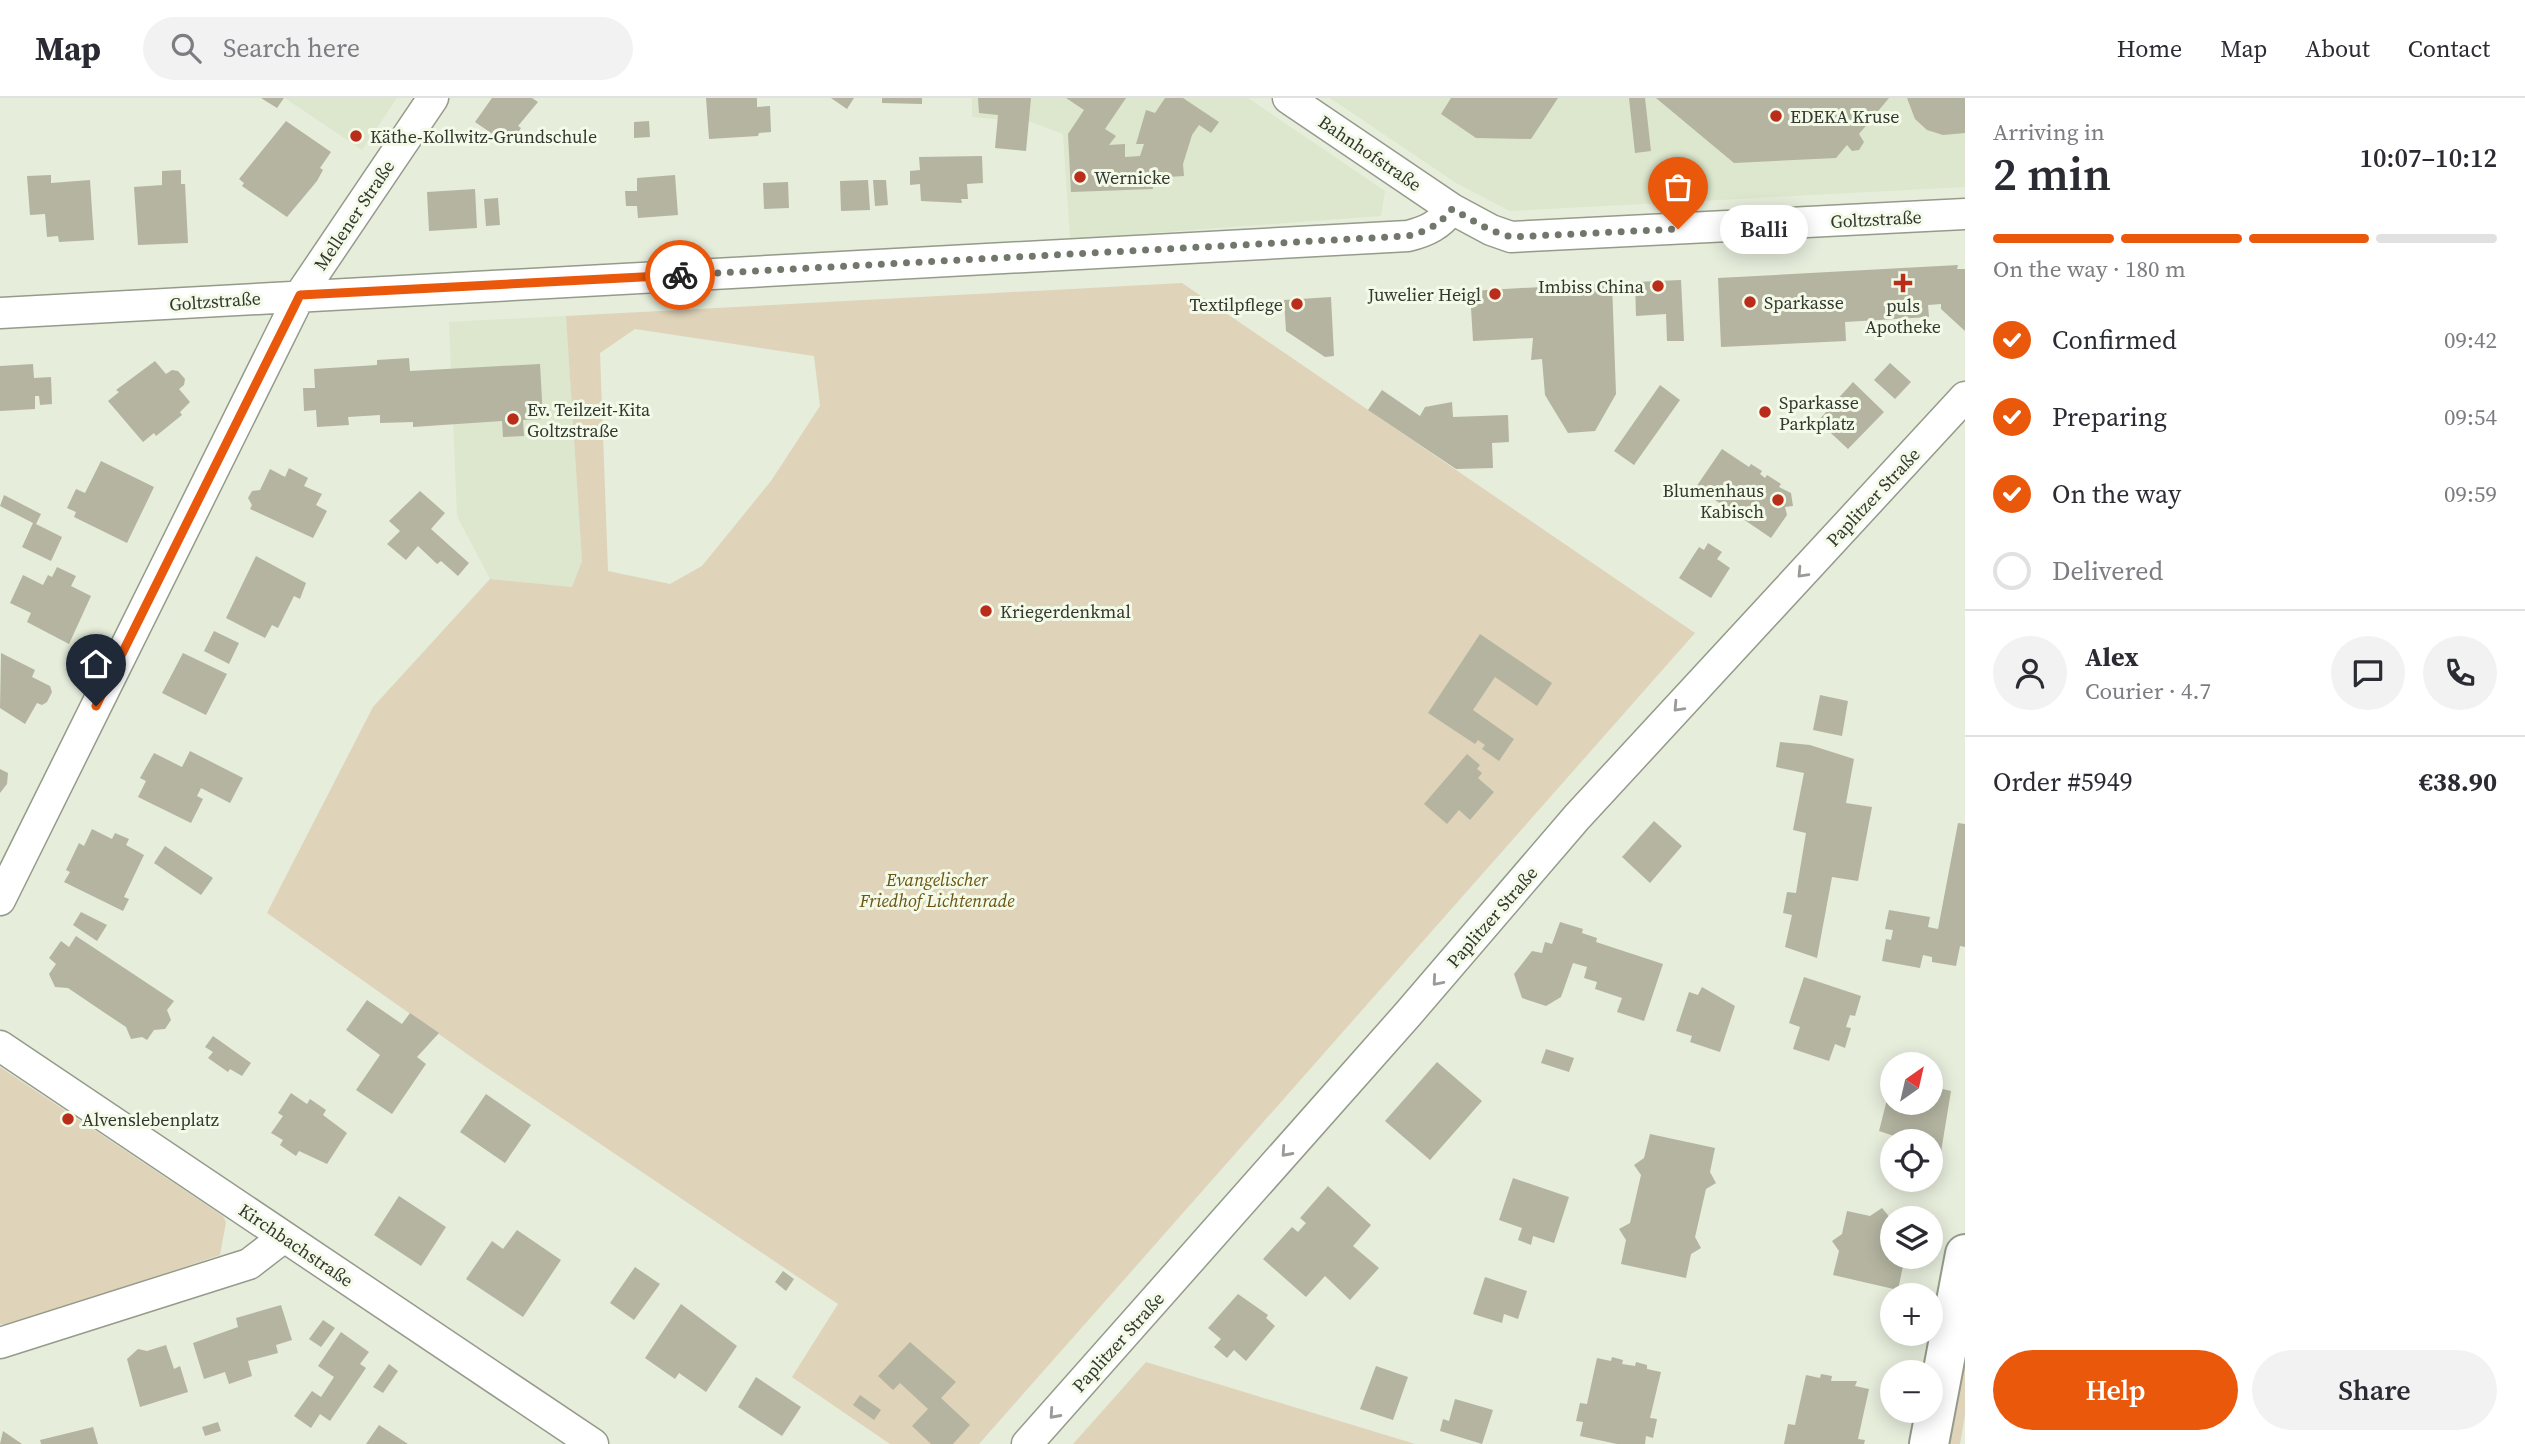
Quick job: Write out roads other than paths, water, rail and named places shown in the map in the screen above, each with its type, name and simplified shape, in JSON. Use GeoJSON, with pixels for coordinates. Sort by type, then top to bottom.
{"type":"FeatureCollection","features":[{"type":"Feature","properties":{"kind":"main road"},"geometry":{"type":"LineString","coordinates":[[1929,1444],[1965,1254]]}},
{"type":"Feature","properties":{"kind":"street","name":"Mellener Straße"},"geometry":{"type":"LineString","coordinates":[[0,900],[300,295],[432,98]]}},
{"type":"Feature","properties":{"kind":"street","name":"Bahnhofstraße"},"geometry":{"type":"LineString","coordinates":[[1288,98],[1452,209]]}},
{"type":"Feature","properties":{"kind":"street","name":"Goltzstraße"},"geometry":{"type":"LineString","coordinates":[[0,313],[1395,237],[1429,230],[1442,222],[1452,209],[1490,230],[1529,238],[1965,214]]}},
{"type":"Feature","properties":{"kind":"street","name":"Paplitzer Straße"},"geometry":{"type":"LineString","coordinates":[[1027,1444],[1408,1014],[1577,817],[1965,397]]}},
{"type":"Feature","properties":{"kind":"street","name":"Kirchbachstraße"},"geometry":{"type":"LineString","coordinates":[[0,1046],[593,1444]]}},
{"type":"Feature","properties":{"kind":"street"},"geometry":{"type":"LineString","coordinates":[[0,1343],[249,1264],[284,1237]]}},
{"type":"Feature","properties":{"kind":"place","name":"EDEKA Kruse"},"geometry":{"type":"Point","coordinates":[1776,116]}},
{"type":"Feature","properties":{"kind":"place","name":"Käthe-Kollwitz-Grundschule"},"geometry":{"type":"Point","coordinates":[356,136]}},
{"type":"Feature","properties":{"kind":"place","name":"Wernicke"},"geometry":{"type":"Point","coordinates":[1080,177]}},
{"type":"Feature","properties":{"kind":"place","name":"Balli"},"geometry":{"type":"Point","coordinates":[1678,229]}},
{"type":"Feature","properties":{"kind":"place","name":"puls Apotheke"},"geometry":{"type":"Point","coordinates":[1903,283]}},
{"type":"Feature","properties":{"kind":"place","name":"Imbiss China"},"geometry":{"type":"Point","coordinates":[1658,286]}},
{"type":"Feature","properties":{"kind":"place","name":"Juwelier Heigl"},"geometry":{"type":"Point","coordinates":[1495,294]}},
{"type":"Feature","properties":{"kind":"place","name":"Sparkasse"},"geometry":{"type":"Point","coordinates":[1750,302]}},
{"type":"Feature","properties":{"kind":"place","name":"Textilpflege"},"geometry":{"type":"Point","coordinates":[1297,304]}},
{"type":"Feature","properties":{"kind":"place","name":"Sparkasse Parkplatz"},"geometry":{"type":"Point","coordinates":[1765,412]}},
{"type":"Feature","properties":{"kind":"place","name":"Ev. Teilzeit-Kita Goltzstraße"},"geometry":{"type":"Point","coordinates":[513,419]}},
{"type":"Feature","properties":{"kind":"place","name":"Blumenhaus Kabisch"},"geometry":{"type":"Point","coordinates":[1778,500]}},
{"type":"Feature","properties":{"kind":"place","name":"Kriegerdenkmal"},"geometry":{"type":"Point","coordinates":[986,611]}},
{"type":"Feature","properties":{"kind":"place","name":"Alvenslebenplatz"},"geometry":{"type":"Point","coordinates":[68,1119]}},
{"type":"Feature","properties":{"kind":"park label","name":"Evangelischer Friedhof Lichtenrade"},"geometry":{"type":"Point","coordinates":[937,889]}}]}
